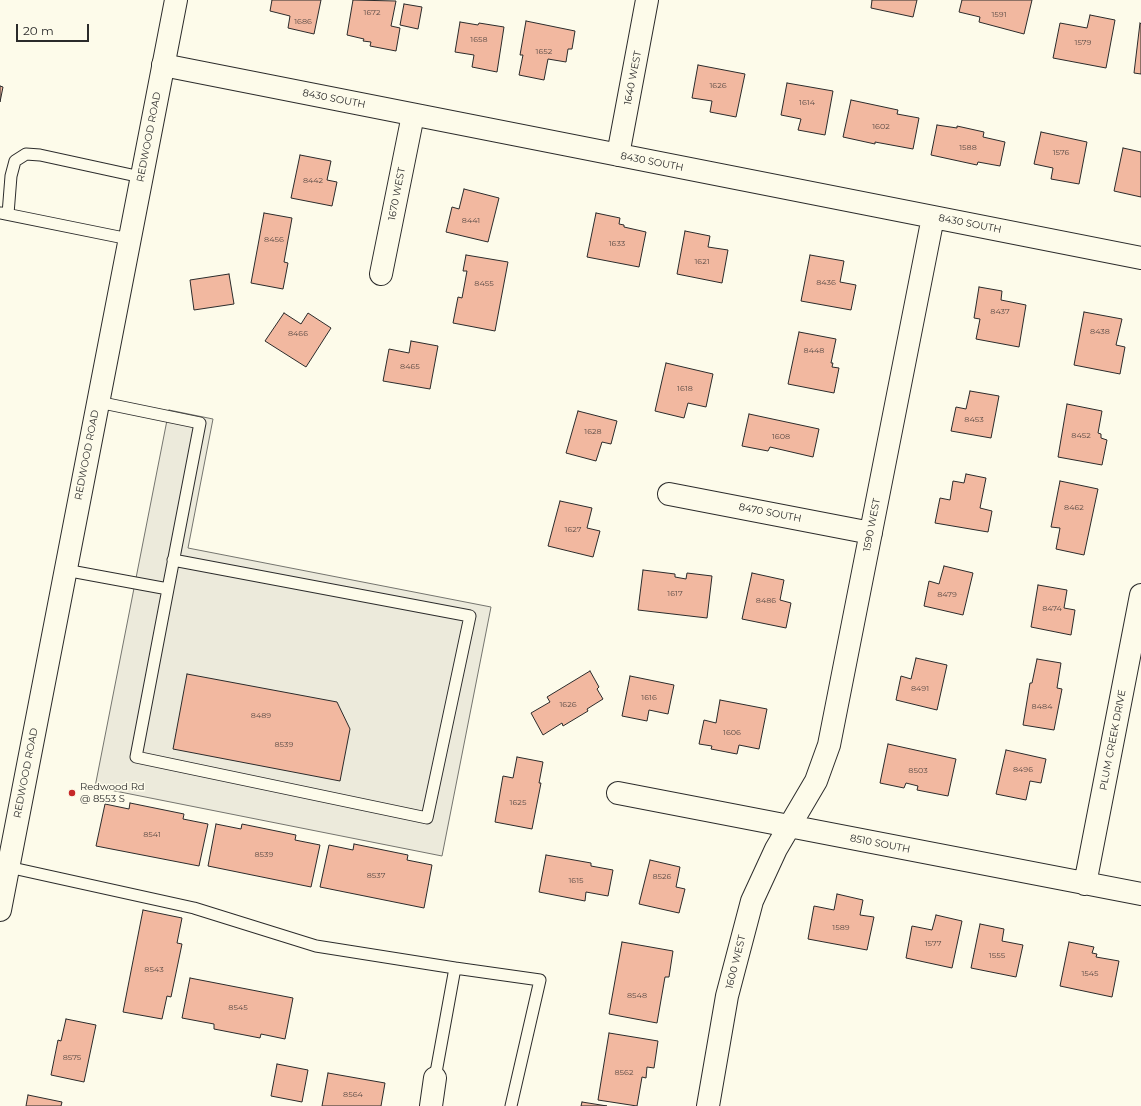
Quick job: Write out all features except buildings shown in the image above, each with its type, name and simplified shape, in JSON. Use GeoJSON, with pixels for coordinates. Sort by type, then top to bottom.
{"type":"FeatureCollection","features":[{"type":"Feature","properties":{"kind":"street","name":"REDWOOD ROAD"},"geometry":{"type":"LineString","coordinates":[[0,910],[7,853],[65,570],[176,0]]}},
{"type":"Feature","properties":{"kind":"street","name":"1640 WEST"},"geometry":{"type":"LineString","coordinates":[[618,155],[647,0]]}},
{"type":"Feature","properties":{"kind":"street","name":"8430 SOUTH"},"geometry":{"type":"LineString","coordinates":[[163,65],[1141,258]]}},
{"type":"Feature","properties":{"kind":"street","name":"1670 WEST"},"geometry":{"type":"LineString","coordinates":[[382,274],[413,115]]}},
{"type":"Feature","properties":{"kind":"street","name":"1590 WEST"},"geometry":{"type":"LineString","coordinates":[[790,826],[816,781],[830,745],[933,217]]}},
{"type":"Feature","properties":{"kind":"street","name":"8470 SOUTH"},"geometry":{"type":"LineString","coordinates":[[669,494],[871,533]]}},
{"type":"Feature","properties":{"kind":"street","name":"PLUM CREEK DRIVE"},"geometry":{"type":"LineString","coordinates":[[1085,884],[1141,595]]}},
{"type":"Feature","properties":{"kind":"street","name":"8510 SOUTH"},"geometry":{"type":"LineString","coordinates":[[618,793],[1141,894]]}},
{"type":"Feature","properties":{"kind":"street","name":"1600 WEST"},"geometry":{"type":"LineString","coordinates":[[708,1106],[727,996],[752,901],[776,849],[790,826]]}},
{"type":"Feature","properties":{"kind":"street"},"geometry":{"type":"LineString","coordinates":[[431,1106],[435,1078]]}},
{"type":"Feature","properties":{"kind":"lane"},"geometry":{"type":"LineString","coordinates":[[129,239],[4,213],[11,176],[15,161],[26,154],[40,155],[141,177]]}},
{"type":"Feature","properties":{"kind":"lane"},"geometry":{"type":"LineString","coordinates":[[98,402],[200,423],[173,560],[136,757],[427,818],[470,616],[173,560]]}},
{"type":"Feature","properties":{"kind":"lane"},"geometry":{"type":"LineString","coordinates":[[65,570],[168,588]]}},
{"type":"Feature","properties":{"kind":"lane"},"geometry":{"type":"LineString","coordinates":[[7,853],[194,908],[316,946],[540,980],[511,1106]]}},
{"type":"Feature","properties":{"kind":"lane"},"geometry":{"type":"LineString","coordinates":[[435,1078],[455,968]]}},
{"type":"Feature","properties":{"kind":"shaded area"},"geometry":{"type":"Polygon","coordinates":[[[169,410],[213,419],[188,548],[491,607],[442,856],[95,787],[169,410]]]}},
{"type":"Feature","properties":{"kind":"place","name":"Redwood Rd @ 8553 S"},"geometry":{"type":"Point","coordinates":[72,793]}}]}
